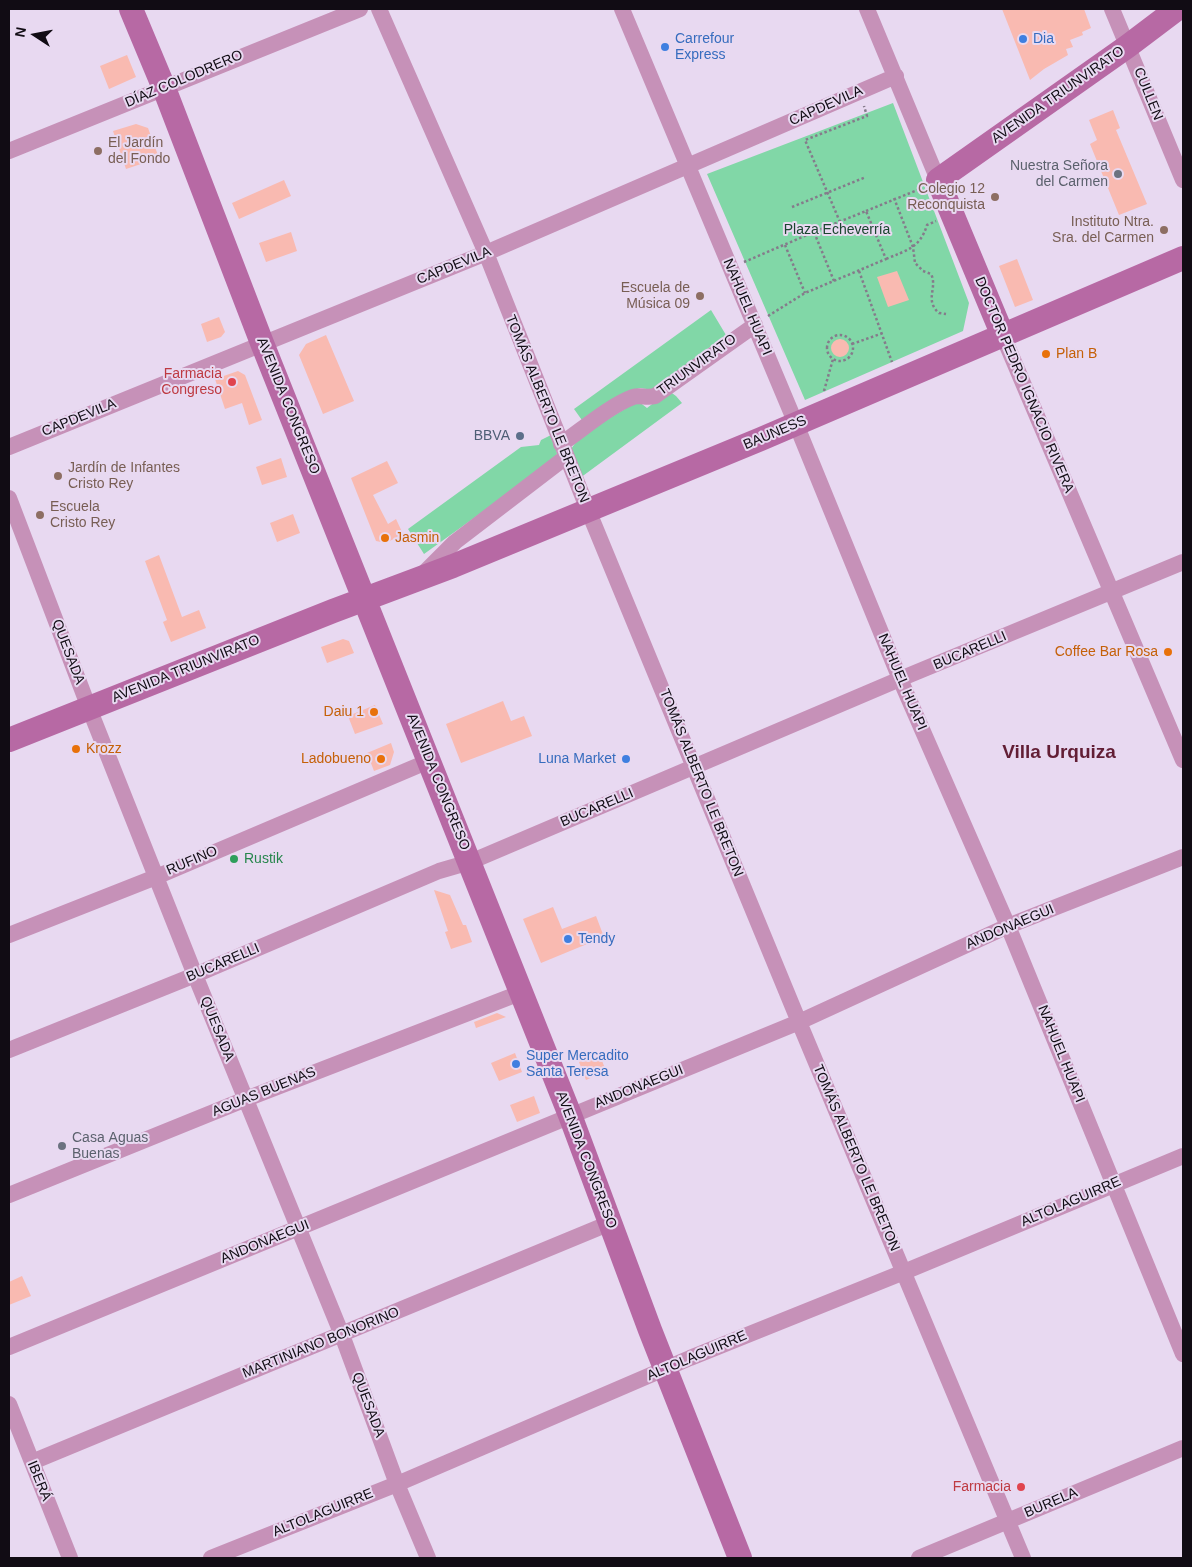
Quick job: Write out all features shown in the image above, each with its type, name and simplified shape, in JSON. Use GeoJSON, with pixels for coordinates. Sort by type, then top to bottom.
{"type":"FeatureCollection","features":[{"type":"Feature","properties":{"kind":"main road","name":"AVENIDA CONGRESO"},"geometry":{"type":"LineString","coordinates":[[131,9],[164,88],[262,343],[570,1115],[666,1370],[740,1558]]}},
{"type":"Feature","properties":{"kind":"main road","name":"AVENIDA TRIUNVIRATO"},"geometry":{"type":"LineString","coordinates":[[929,185],[1178,9]]}},
{"type":"Feature","properties":{"kind":"main road","name":"DOCTOR PEDRO IGNACIO RIVERA"},"geometry":{"type":"LineString","coordinates":[[929,185],[939,217],[1003,336]]}},
{"type":"Feature","properties":{"kind":"main road","name":"BAUNESS"},"geometry":{"type":"LineString","coordinates":[[364,599],[453,566],[796,424],[1183,258]]}},
{"type":"Feature","properties":{"kind":"main road","name":"AVENIDA TRIUNVIRATO"},"geometry":{"type":"LineString","coordinates":[[9,740],[364,599]]}},
{"type":"Feature","properties":{"kind":"street","name":"DÍAZ COLODRERO"},"geometry":{"type":"LineString","coordinates":[[9,151],[360,9]]}},
{"type":"Feature","properties":{"kind":"street","name":"TOMÁS ALBERTO LE BRETON"},"geometry":{"type":"LineString","coordinates":[[379,9],[486,253],[588,510],[798,1022],[1023,1558]]}},
{"type":"Feature","properties":{"kind":"street","name":"NAHUEL HUAPI"},"geometry":{"type":"LineString","coordinates":[[622,9],[755,324],[900,679],[1008,926],[1183,1354]]}},
{"type":"Feature","properties":{"kind":"street","name":"DOCTOR PEDRO IGNACIO RIVERA"},"geometry":{"type":"LineString","coordinates":[[867,9],[896,76],[929,185]]}},
{"type":"Feature","properties":{"kind":"street","name":"CULLEN"},"geometry":{"type":"LineString","coordinates":[[1112,9],[1183,180]]}},
{"type":"Feature","properties":{"kind":"street","name":"CAPDEVILA"},"geometry":{"type":"LineString","coordinates":[[9,446],[486,253],[896,76]]}},
{"type":"Feature","properties":{"kind":"street","name":"TRIUNVIRATO"},"geometry":{"type":"LineString","coordinates":[[418,579],[455,542],[617,405],[635,396],[647,398],[655,396],[755,324]]}},
{"type":"Feature","properties":{"kind":"street","name":"DOCTOR PEDRO IGNACIO RIVERA"},"geometry":{"type":"LineString","coordinates":[[1003,336],[1183,760]]}},
{"type":"Feature","properties":{"kind":"street","name":"QUESADA"},"geometry":{"type":"LineString","coordinates":[[9,498],[89,708],[195,975],[342,1335],[397,1484],[428,1558]]}},
{"type":"Feature","properties":{"kind":"street","name":"BUCARELLI"},"geometry":{"type":"LineString","coordinates":[[9,1050],[195,975],[439,872],[470,862],[900,679],[1183,562]]}},
{"type":"Feature","properties":{"kind":"street","name":"RUFINO"},"geometry":{"type":"LineString","coordinates":[[9,935],[156,877],[430,761]]}},
{"type":"Feature","properties":{"kind":"street","name":"ANDONAEGUI"},"geometry":{"type":"LineString","coordinates":[[9,1347],[798,1022],[1008,926],[1183,857]]}},
{"type":"Feature","properties":{"kind":"street","name":"AGUAS BUENAS"},"geometry":{"type":"LineString","coordinates":[[9,1195],[246,1099],[520,993]]}},
{"type":"Feature","properties":{"kind":"street","name":"ALTOLAGUIRRE"},"geometry":{"type":"LineString","coordinates":[[211,1558],[397,1484],[666,1370],[690,1358],[904,1272],[1183,1156]]}},
{"type":"Feature","properties":{"kind":"street","name":"MARTINIANO BONORINO"},"geometry":{"type":"LineString","coordinates":[[32,1462],[610,1223]]}},
{"type":"Feature","properties":{"kind":"street","name":"IBERÁ"},"geometry":{"type":"LineString","coordinates":[[9,1404],[70,1558]]}},
{"type":"Feature","properties":{"kind":"street","name":"BURELA"},"geometry":{"type":"LineString","coordinates":[[919,1558],[1183,1448]]}},
{"type":"Feature","properties":{"kind":"path"},"geometry":{"type":"LineString","coordinates":[[840,222],[805,140],[867,116],[860,92]]}},
{"type":"Feature","properties":{"kind":"path"},"geometry":{"type":"LineString","coordinates":[[792,207],[866,177]]}},
{"type":"Feature","properties":{"kind":"path"},"geometry":{"type":"LineString","coordinates":[[730,268],[929,185]]}},
{"type":"Feature","properties":{"kind":"path"},"geometry":{"type":"LineString","coordinates":[[894,198],[913,247],[915,263],[923,271],[931,274],[933,278],[932,304],[939,313],[946,314]]}},
{"type":"Feature","properties":{"kind":"path"},"geometry":{"type":"LineString","coordinates":[[866,211],[886,259]]}},
{"type":"Feature","properties":{"kind":"path"},"geometry":{"type":"LineString","coordinates":[[755,324],[805,293],[913,247],[924,236],[928,225],[939,217]]}},
{"type":"Feature","properties":{"kind":"path"},"geometry":{"type":"LineString","coordinates":[[814,232],[834,281]]}},
{"type":"Feature","properties":{"kind":"path"},"geometry":{"type":"LineString","coordinates":[[785,244],[805,293]]}},
{"type":"Feature","properties":{"kind":"path"},"geometry":{"type":"LineString","coordinates":[[859,270],[898,380]]}},
{"type":"Feature","properties":{"kind":"path"},"geometry":{"type":"LineString","coordinates":[[852,344],[882,333]]}},
{"type":"Feature","properties":{"kind":"path"},"geometry":{"type":"LineString","coordinates":[[839,335],[847,337],[852,344],[852,353],[847,359],[840,361],[833,359],[827,351],[831,338],[839,335]]}},
{"type":"Feature","properties":{"kind":"path"},"geometry":{"type":"LineString","coordinates":[[820,414],[818,398],[824,392],[833,359]]}},
{"type":"Feature","properties":{"kind":"green space","name":"Plaza Echeverría"},"geometry":{"type":"Polygon","coordinates":[[[893,103],[969,303],[963,331],[805,400],[707,174],[893,103]]]}},
{"type":"Feature","properties":{"kind":"green space"},"geometry":{"type":"Polygon","coordinates":[[[711,310],[726,335],[653,390],[640,388],[624,394],[584,423],[574,409],[711,310]]]}},
{"type":"Feature","properties":{"kind":"green space"},"geometry":{"type":"Polygon","coordinates":[[[669,391],[682,403],[580,478],[571,449],[581,435],[638,401],[647,408],[669,391]]]}},
{"type":"Feature","properties":{"kind":"green space"},"geometry":{"type":"Polygon","coordinates":[[[551,435],[557,453],[556,459],[424,554],[408,529],[521,447],[539,445],[541,440],[551,435]]]}},
{"type":"Feature","properties":{"kind":"building"},"geometry":{"type":"Polygon","coordinates":[[[1002,9],[1084,9],[1091,28],[1082,32],[1083,35],[1070,40],[1073,47],[1066,49],[1068,55],[1030,80],[1002,9]]]}},
{"type":"Feature","properties":{"kind":"building"},"geometry":{"type":"Polygon","coordinates":[[[127,55],[136,77],[109,89],[100,66],[127,55]]]}},
{"type":"Feature","properties":{"kind":"building","name":"Nuestra Señora del Carmen"},"geometry":{"type":"Polygon","coordinates":[[[1113,110],[1120,128],[1116,130],[1147,204],[1119,215],[1090,144],[1097,140],[1089,120],[1113,110]]]}},
{"type":"Feature","properties":{"kind":"building"},"geometry":{"type":"Polygon","coordinates":[[[136,124],[148,128],[159,158],[126,169],[113,131],[136,124]]]}},
{"type":"Feature","properties":{"kind":"building"},"geometry":{"type":"Polygon","coordinates":[[[284,180],[291,196],[239,219],[232,203],[284,180]]]}},
{"type":"Feature","properties":{"kind":"building"},"geometry":{"type":"Polygon","coordinates":[[[291,232],[297,251],[266,262],[259,243],[291,232]]]}},
{"type":"Feature","properties":{"kind":"building"},"geometry":{"type":"Polygon","coordinates":[[[1017,259],[1033,300],[1015,307],[999,266],[1017,259]]]}},
{"type":"Feature","properties":{"kind":"building"},"geometry":{"type":"Polygon","coordinates":[[[897,271],[909,300],[888,307],[877,277],[897,271]]]}},
{"type":"Feature","properties":{"kind":"building"},"geometry":{"type":"Polygon","coordinates":[[[219,317],[225,332],[221,337],[207,342],[201,324],[219,317]]]}},
{"type":"Feature","properties":{"kind":"building"},"geometry":{"type":"Polygon","coordinates":[[[326,335],[354,401],[323,414],[299,355],[306,344],[326,335]]]}},
{"type":"Feature","properties":{"kind":"building"},"geometry":{"type":"Polygon","coordinates":[[[840,339],[846,342],[849,348],[846,354],[840,357],[834,354],[831,348],[834,342],[840,339]]]}},
{"type":"Feature","properties":{"kind":"building"},"geometry":{"type":"Polygon","coordinates":[[[238,371],[245,375],[262,420],[249,425],[242,403],[225,409],[215,379],[238,371]]]}},
{"type":"Feature","properties":{"kind":"building"},"geometry":{"type":"Polygon","coordinates":[[[281,458],[287,477],[262,485],[256,467],[281,458]]]}},
{"type":"Feature","properties":{"kind":"building"},"geometry":{"type":"Polygon","coordinates":[[[387,461],[398,483],[373,495],[388,524],[396,519],[403,534],[386,543],[376,541],[351,478],[387,461]]]}},
{"type":"Feature","properties":{"kind":"building"},"geometry":{"type":"Polygon","coordinates":[[[293,514],[300,533],[277,542],[270,523],[293,514]]]}},
{"type":"Feature","properties":{"kind":"building"},"geometry":{"type":"Polygon","coordinates":[[[159,555],[182,617],[199,610],[206,628],[171,642],[163,622],[167,620],[145,561],[159,555]]]}},
{"type":"Feature","properties":{"kind":"building"},"geometry":{"type":"Polygon","coordinates":[[[343,639],[349,641],[354,653],[327,663],[321,647],[343,639]]]}},
{"type":"Feature","properties":{"kind":"building"},"geometry":{"type":"Polygon","coordinates":[[[503,701],[511,721],[524,716],[532,736],[461,763],[446,724],[503,701]]]}},
{"type":"Feature","properties":{"kind":"building"},"geometry":{"type":"Polygon","coordinates":[[[375,705],[383,724],[355,734],[348,716],[375,705]]]}},
{"type":"Feature","properties":{"kind":"building","name":"Ladobueno"},"geometry":{"type":"Polygon","coordinates":[[[391,743],[394,752],[390,765],[374,771],[367,753],[391,743]]]}},
{"type":"Feature","properties":{"kind":"building"},"geometry":{"type":"Polygon","coordinates":[[[434,890],[450,895],[463,925],[466,925],[472,942],[451,949],[445,932],[448,931],[434,890]]]}},
{"type":"Feature","properties":{"kind":"building","name":"Tendy"},"geometry":{"type":"Polygon","coordinates":[[[553,907],[562,929],[596,916],[604,937],[541,963],[523,919],[553,907]]]}},
{"type":"Feature","properties":{"kind":"building"},"geometry":{"type":"Polygon","coordinates":[[[497,1013],[506,1017],[476,1028],[474,1022],[497,1013]]]}},
{"type":"Feature","properties":{"kind":"building"},"geometry":{"type":"Polygon","coordinates":[[[515,1053],[522,1072],[499,1081],[491,1063],[515,1053]]]}},
{"type":"Feature","properties":{"kind":"building"},"geometry":{"type":"Polygon","coordinates":[[[599,1053],[606,1071],[586,1080],[579,1062],[599,1053]]]}},
{"type":"Feature","properties":{"kind":"building"},"geometry":{"type":"Polygon","coordinates":[[[534,1096],[540,1113],[517,1122],[510,1105],[534,1096]]]}},
{"type":"Feature","properties":{"kind":"building"},"geometry":{"type":"Polygon","coordinates":[[[22,1276],[31,1296],[9,1305],[9,1282],[22,1276]]]}},
{"type":"Feature","properties":{"kind":"place","name":"Dia"},"geometry":{"type":"Point","coordinates":[1023,39]}},
{"type":"Feature","properties":{"kind":"place","name":"Carrefour Express"},"geometry":{"type":"Point","coordinates":[665,47]}},
{"type":"Feature","properties":{"kind":"place","name":"El Jardín del Fondo"},"geometry":{"type":"Point","coordinates":[98,151]}},
{"type":"Feature","properties":{"kind":"place","name":"Nuestra Señora del Carmen"},"geometry":{"type":"Point","coordinates":[1118,174]}},
{"type":"Feature","properties":{"kind":"place","name":"Colegio 12 Reconquista"},"geometry":{"type":"Point","coordinates":[995,197]}},
{"type":"Feature","properties":{"kind":"place","name":"Instituto Ntra. Sra. del Carmen"},"geometry":{"type":"Point","coordinates":[1164,230]}},
{"type":"Feature","properties":{"kind":"place","name":"Escuela de Música 09"},"geometry":{"type":"Point","coordinates":[700,296]}},
{"type":"Feature","properties":{"kind":"place","name":"Plan B"},"geometry":{"type":"Point","coordinates":[1046,354]}},
{"type":"Feature","properties":{"kind":"place","name":"Farmacia Congreso"},"geometry":{"type":"Point","coordinates":[232,382]}},
{"type":"Feature","properties":{"kind":"place","name":"BBVA"},"geometry":{"type":"Point","coordinates":[520,436]}},
{"type":"Feature","properties":{"kind":"place","name":"Jardín de Infantes Cristo Rey"},"geometry":{"type":"Point","coordinates":[58,476]}},
{"type":"Feature","properties":{"kind":"place","name":"Escuela Cristo Rey"},"geometry":{"type":"Point","coordinates":[40,515]}},
{"type":"Feature","properties":{"kind":"place","name":"Jasmin"},"geometry":{"type":"Point","coordinates":[385,538]}},
{"type":"Feature","properties":{"kind":"place","name":"Coffee Bar Rosa"},"geometry":{"type":"Point","coordinates":[1168,652]}},
{"type":"Feature","properties":{"kind":"place","name":"Daiu 1"},"geometry":{"type":"Point","coordinates":[374,712]}},
{"type":"Feature","properties":{"kind":"place","name":"Krozz"},"geometry":{"type":"Point","coordinates":[76,749]}},
{"type":"Feature","properties":{"kind":"place","name":"Ladobueno"},"geometry":{"type":"Point","coordinates":[381,759]}},
{"type":"Feature","properties":{"kind":"place","name":"Luna Market"},"geometry":{"type":"Point","coordinates":[626,759]}},
{"type":"Feature","properties":{"kind":"place","name":"Rustik"},"geometry":{"type":"Point","coordinates":[234,859]}},
{"type":"Feature","properties":{"kind":"place","name":"Tendy"},"geometry":{"type":"Point","coordinates":[568,939]}},
{"type":"Feature","properties":{"kind":"place","name":"Super Mercadito Santa Teresa"},"geometry":{"type":"Point","coordinates":[516,1064]}},
{"type":"Feature","properties":{"kind":"place","name":"Casa Aguas Buenas"},"geometry":{"type":"Point","coordinates":[62,1146]}},
{"type":"Feature","properties":{"kind":"place","name":"Farmacia"},"geometry":{"type":"Point","coordinates":[1021,1487]}},
{"type":"Feature","properties":{"kind":"district","name":"Villa Urquiza"},"geometry":{"type":"Point","coordinates":[1059,753]}}]}
